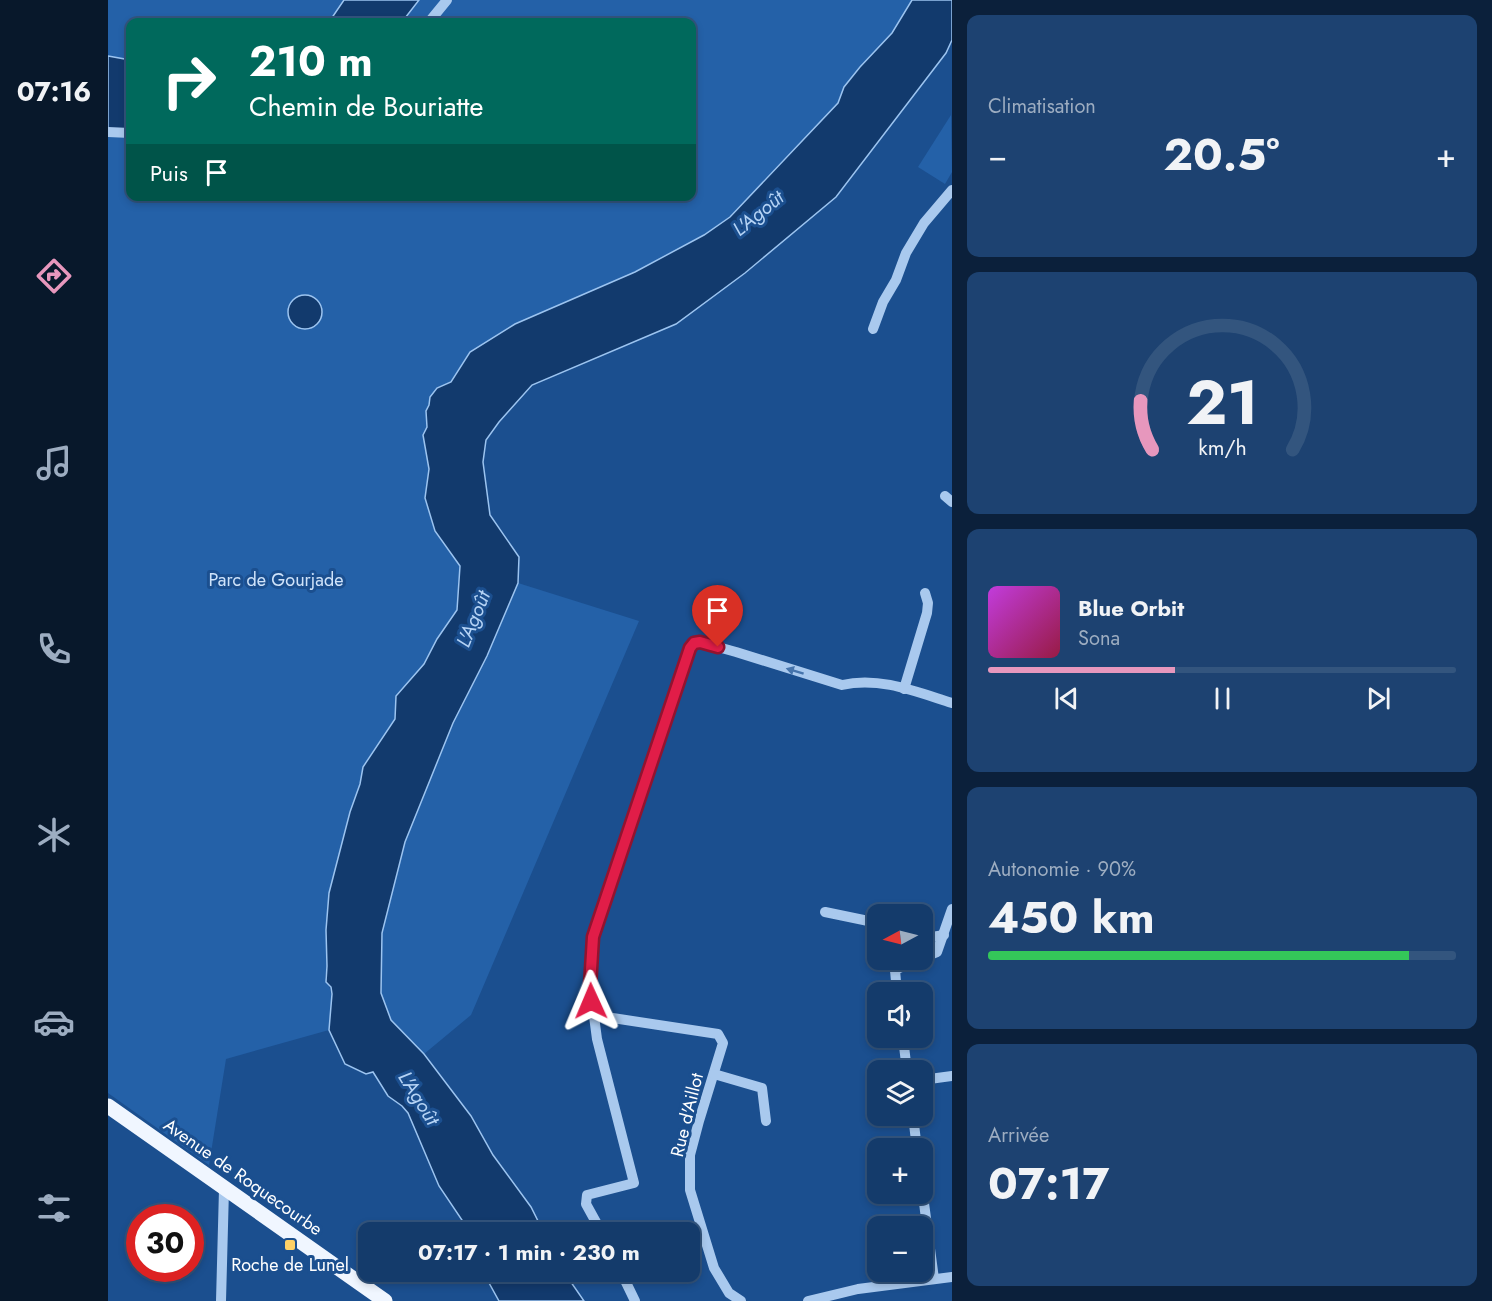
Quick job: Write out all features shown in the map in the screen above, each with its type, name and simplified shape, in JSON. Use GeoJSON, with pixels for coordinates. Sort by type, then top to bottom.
{"type":"FeatureCollection","features":[{"type":"Feature","properties":{"kind":"main road","name":"Avenue de Roquecourbe"},"geometry":{"type":"LineString","coordinates":[[108,1106],[385,1301]]}},
{"type":"Feature","properties":{"kind":"street"},"geometry":{"type":"LineString","coordinates":[[432,18],[447,0]]}},
{"type":"Feature","properties":{"kind":"street"},"geometry":{"type":"LineString","coordinates":[[108,132],[126,133]]}},
{"type":"Feature","properties":{"kind":"street"},"geometry":{"type":"LineString","coordinates":[[873,329],[906,253],[924,223],[952,190]]}},
{"type":"Feature","properties":{"kind":"street"},"geometry":{"type":"LineString","coordinates":[[904,689],[927,613],[925,593]]}},
{"type":"Feature","properties":{"kind":"street"},"geometry":{"type":"LineString","coordinates":[[596,1222],[586,1204],[587,1195],[634,1182],[597,1039],[590,986],[593,937],[690,648],[694,643],[700,642],[842,685],[852,682],[874,682],[952,703]]}},
{"type":"Feature","properties":{"kind":"street"},"geometry":{"type":"LineString","coordinates":[[933,954],[937,952],[952,909]]}},
{"type":"Feature","properties":{"kind":"street"},"geometry":{"type":"LineString","coordinates":[[825,912],[867,921]]}},
{"type":"Feature","properties":{"kind":"street"},"geometry":{"type":"LineString","coordinates":[[933,937],[944,934]]}},
{"type":"Feature","properties":{"kind":"street","name":"Rue d'Aillot"},"geometry":{"type":"LineString","coordinates":[[593,1015],[718,1034],[723,1043],[690,1155],[690,1190],[714,1268],[729,1293],[741,1301]]}},
{"type":"Feature","properties":{"kind":"street"},"geometry":{"type":"LineString","coordinates":[[714,1074],[762,1088],[766,1121]]}},
{"type":"Feature","properties":{"kind":"street"},"geometry":{"type":"LineString","coordinates":[[933,1079],[952,1076]]}},
{"type":"Feature","properties":{"kind":"street"},"geometry":{"type":"LineString","coordinates":[[221,1301],[224,1189]]}},
{"type":"Feature","properties":{"kind":"street"},"geometry":{"type":"LineString","coordinates":[[924,1204],[934,1279]]}},
{"type":"Feature","properties":{"kind":"street"},"geometry":{"type":"LineString","coordinates":[[808,1301],[859,1295],[952,1277]]}},
{"type":"Feature","properties":{"kind":"street"},"geometry":{"type":"LineString","coordinates":[[626,1282],[635,1301]]}},
{"type":"Feature","properties":{"kind":"green space","name":"Parc de Gourjade"},"geometry":{"type":"Polygon","coordinates":[[[108,0],[912,0],[892,33],[844,87],[838,103],[730,217],[704,235],[635,272],[515,324],[470,352],[451,382],[437,388],[426,411],[427,427],[423,435],[429,469],[425,498],[435,531],[460,566],[457,610],[437,639],[424,664],[397,696],[395,719],[363,767],[329,893],[325,978],[332,997],[329,1030],[226,1059],[209,1165],[108,1093],[108,0]]]}},
{"type":"Feature","properties":{"kind":"green space"},"geometry":{"type":"Polygon","coordinates":[[[951,115],[952,172],[945,184],[918,167],[951,115]]]}},
{"type":"Feature","properties":{"kind":"green space"},"geometry":{"type":"Polygon","coordinates":[[[518,583],[639,621],[471,1015],[424,1054],[391,1020],[381,993],[382,933],[405,842],[453,723],[487,656],[518,583]]]}},
{"type":"Feature","properties":{"kind":"water"},"geometry":{"type":"Polygon","coordinates":[[[344,0],[419,0],[405,18],[332,18],[344,0]]]}},
{"type":"Feature","properties":{"kind":"water","name":"L'Agoût"},"geometry":{"type":"Polygon","coordinates":[[[912,0],[952,0],[952,40],[946,53],[836,197],[745,273],[676,324],[532,385],[486,440],[483,462],[490,515],[519,557],[518,583],[487,656],[453,723],[405,842],[382,933],[381,993],[391,1020],[424,1054],[471,1116],[493,1155],[531,1207],[538,1222],[463,1222],[439,1186],[408,1113],[388,1096],[373,1072],[366,1074],[345,1064],[329,1030],[332,994],[331,987],[326,982],[329,893],[363,767],[395,719],[396,696],[424,664],[437,639],[457,610],[460,566],[435,531],[425,498],[429,469],[423,435],[427,427],[426,411],[430,397],[437,388],[451,382],[470,352],[515,324],[635,272],[704,235],[730,217],[838,103],[844,87],[892,33],[912,0]]]}},
{"type":"Feature","properties":{"kind":"water"},"geometry":{"type":"Polygon","coordinates":[[[108,56],[126,59],[126,130],[108,130],[108,56]]]}},
{"type":"Feature","properties":{"kind":"water"},"geometry":{"type":"Polygon","coordinates":[[[305,295],[317,300],[322,312],[317,324],[305,329],[293,324],[288,312],[293,300],[305,295]]]}},
{"type":"Feature","properties":{"kind":"water"},"geometry":{"type":"Polygon","coordinates":[[[489,1282],[571,1282],[584,1301],[499,1301],[489,1282]]]}},
{"type":"Feature","properties":{"kind":"place","name":"Roche de Lunel"},"geometry":{"type":"Point","coordinates":[290,1245]}},
{"type":"Feature","properties":{"kind":"route"},"geometry":{"type":"LineString","coordinates":[[591,1001],[593,937],[690,648],[694,643],[700,642],[718,647]]}}]}
